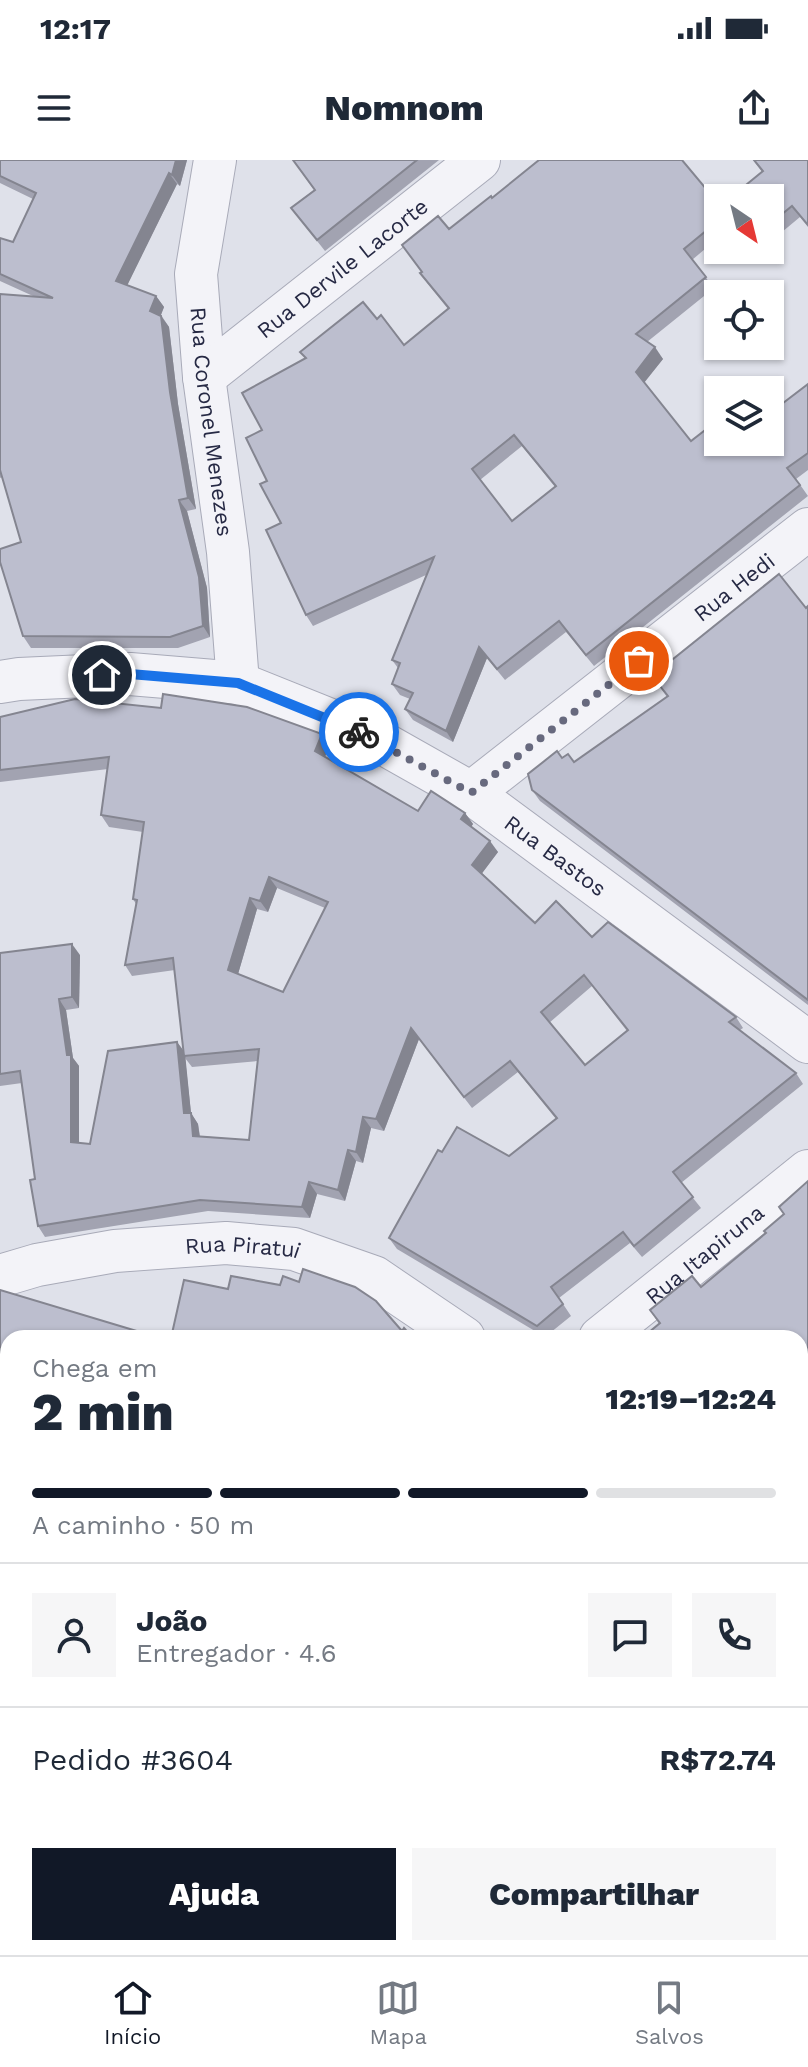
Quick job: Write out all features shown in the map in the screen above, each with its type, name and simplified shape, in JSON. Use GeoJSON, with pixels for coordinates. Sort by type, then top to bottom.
{"type":"FeatureCollection","features":[{"type":"Feature","properties":{"kind":"street","name":"Rua Coronel Menezes"},"geometry":{"type":"LineString","coordinates":[[215,160],[196,274],[204,377],[228,552],[238,683]]}},
{"type":"Feature","properties":{"kind":"street","name":"Rua Dervile Lacorte"},"geometry":{"type":"LineString","coordinates":[[204,377],[479,160]]}},
{"type":"Feature","properties":{"kind":"street","name":"Rua Hedi"},"geometry":{"type":"LineString","coordinates":[[471,793],[808,529]]}},
{"type":"Feature","properties":{"kind":"street","name":"Rua Bastos"},"geometry":{"type":"LineString","coordinates":[[0,682],[130,674],[238,683],[370,736],[471,793],[808,1042]]}},
{"type":"Feature","properties":{"kind":"street","name":"Rua Itapiruna"},"geometry":{"type":"LineString","coordinates":[[610,1330],[808,1171]]}},
{"type":"Feature","properties":{"kind":"street","name":"Rua Piratui"},"geometry":{"type":"LineString","coordinates":[[0,1276],[37,1265],[115,1251],[226,1243],[294,1249],[374,1277],[452,1330]]}},
{"type":"Feature","properties":{"kind":"building"},"geometry":{"type":"Polygon","coordinates":[[[0,160],[176,160],[172,175],[169,173],[116,281],[156,296],[150,311],[161,316],[188,498],[179,500],[199,577],[203,626],[170,637],[23,636],[0,562],[0,549],[21,542],[0,470],[0,294],[53,298],[0,274],[0,238],[13,242],[36,193],[0,176],[0,160]]]}},
{"type":"Feature","properties":{"kind":"building"},"geometry":{"type":"Polygon","coordinates":[[[293,160],[417,160],[317,240],[291,208],[315,190],[293,160]]]}},
{"type":"Feature","properties":{"kind":"building"},"geometry":{"type":"Polygon","coordinates":[[[539,160],[682,160],[704,186],[704,233],[684,249],[706,277],[636,334],[655,347],[636,372],[691,441],[704,431],[704,456],[784,456],[784,402],[808,384],[808,453],[787,468],[800,485],[586,655],[559,621],[497,669],[479,647],[446,731],[405,709],[413,693],[392,684],[400,663],[392,660],[434,557],[306,615],[266,530],[281,523],[260,484],[267,481],[246,438],[262,430],[242,393],[306,358],[300,352],[363,302],[377,319],[381,315],[404,345],[449,308],[402,245],[438,216],[449,229],[539,160]],[[514,435],[472,469],[512,521],[556,486],[514,435]]]}},
{"type":"Feature","properties":{"kind":"building"},"geometry":{"type":"Polygon","coordinates":[[[754,160],[808,160],[808,225],[792,206],[784,213],[784,184],[747,184],[763,171],[754,160]]]}},
{"type":"Feature","properties":{"kind":"building"},"geometry":{"type":"Polygon","coordinates":[[[779,574],[806,608],[808,606],[808,1000],[532,790],[528,774],[557,751],[562,758],[568,754],[574,762],[668,696],[652,676],[779,574]]]}},
{"type":"Feature","properties":{"kind":"building"},"geometry":{"type":"Polygon","coordinates":[[[163,694],[247,707],[322,734],[315,751],[418,811],[431,791],[465,813],[461,819],[490,841],[472,865],[535,923],[556,901],[592,937],[608,922],[736,1017],[729,1022],[796,1073],[673,1172],[693,1197],[634,1246],[623,1232],[551,1287],[563,1304],[537,1326],[389,1238],[438,1150],[442,1152],[457,1127],[509,1156],[557,1118],[510,1061],[464,1097],[411,1028],[376,1119],[363,1117],[356,1152],[348,1150],[338,1190],[309,1182],[302,1207],[200,1200],[38,1226],[30,1180],[35,1179],[20,1071],[0,1074],[0,953],[72,944],[72,997],[59,999],[67,1055],[71,1055],[71,1142],[90,1144],[108,1051],[177,1042],[184,1113],[191,1113],[193,1136],[249,1140],[259,1049],[184,1056],[173,958],[125,965],[137,900],[133,899],[144,822],[101,815],[109,757],[0,770],[0,717],[75,699],[161,708],[163,694]],[[269,877],[260,901],[250,898],[228,970],[283,992],[328,902],[269,877]],[[584,975],[541,1012],[585,1065],[628,1030],[584,975]]]}},
{"type":"Feature","properties":{"kind":"building"},"geometry":{"type":"Polygon","coordinates":[[[808,1181],[808,1330],[652,1330],[660,1323],[650,1310],[692,1276],[701,1287],[766,1233],[764,1231],[784,1214],[779,1207],[808,1181]]]}},
{"type":"Feature","properties":{"kind":"building"},"geometry":{"type":"Polygon","coordinates":[[[303,1269],[355,1287],[376,1301],[401,1330],[173,1330],[184,1280],[228,1289],[231,1276],[280,1285],[283,1276],[299,1282],[303,1269]]]}},
{"type":"Feature","properties":{"kind":"building"},"geometry":{"type":"Polygon","coordinates":[[[0,1290],[133,1330],[0,1330],[0,1290]]]}},
{"type":"Feature","properties":{"kind":"way so far"},"geometry":{"type":"LineString","coordinates":[[359,732],[471,793],[639,661]]}},
{"type":"Feature","properties":{"kind":"route"},"geometry":{"type":"LineString","coordinates":[[102,675],[130,674],[238,683],[359,732]]}}]}
